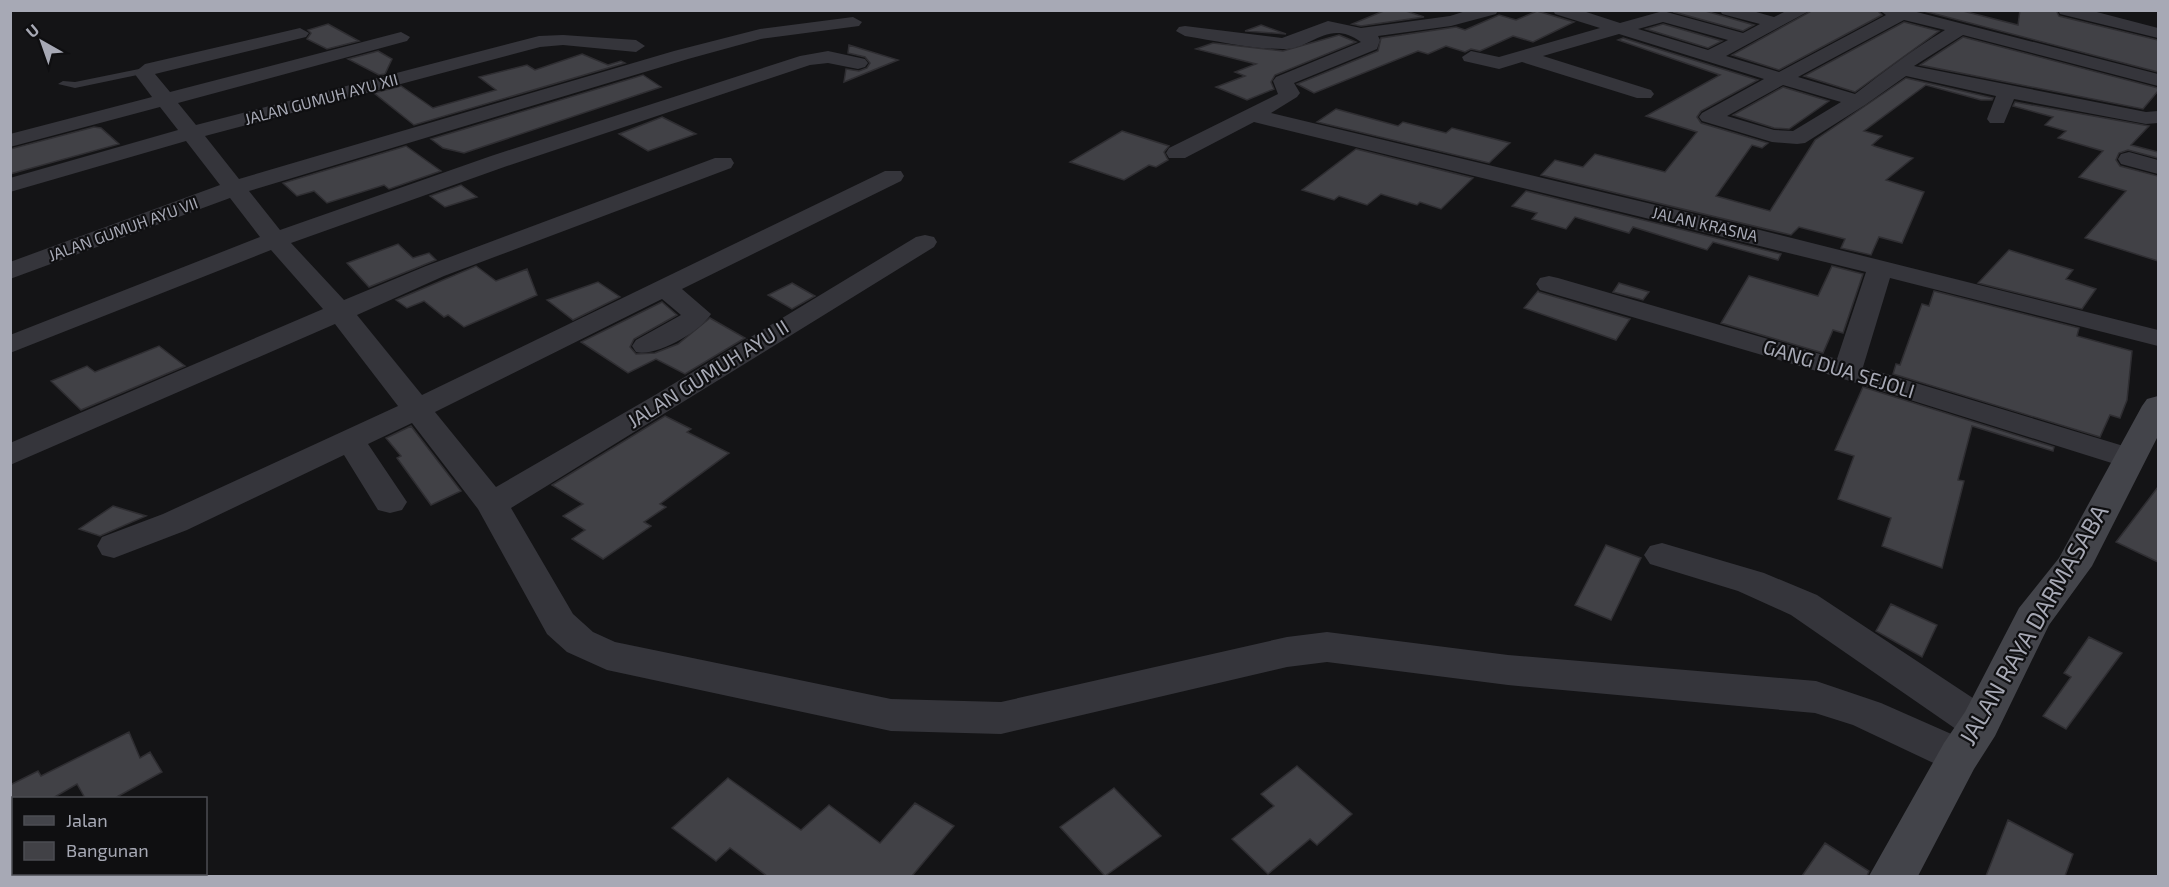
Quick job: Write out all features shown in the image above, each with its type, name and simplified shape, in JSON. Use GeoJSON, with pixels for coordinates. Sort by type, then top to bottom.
{"type":"FeatureCollection","features":[{"type":"Feature","properties":{"kind":"main road","name":"JALAN RAYA DARMASABA"},"geometry":{"type":"LineString","coordinates":[[1893,876],[1959,756],[1980,724],[2033,618],[2073,566],[2158,406]]}},
{"type":"Feature","properties":{"kind":"street"},"geometry":{"type":"LineString","coordinates":[[1185,31],[1281,44],[1328,26],[1361,33],[1451,21],[1491,10]]}},
{"type":"Feature","properties":{"kind":"street"},"geometry":{"type":"LineString","coordinates":[[1561,10],[1858,101]]}},
{"type":"Feature","properties":{"kind":"street"},"geometry":{"type":"LineString","coordinates":[[1728,10],[1775,23]]}},
{"type":"Feature","properties":{"kind":"street"},"geometry":{"type":"LineString","coordinates":[[1709,57],[1803,10]]}},
{"type":"Feature","properties":{"kind":"street"},"geometry":{"type":"LineString","coordinates":[[2066,10],[2158,33]]}},
{"type":"Feature","properties":{"kind":"street"},"geometry":{"type":"LineString","coordinates":[[2158,80],[1894,12],[1709,117],[1772,136],[1797,138],[1858,101],[1897,71],[1906,70],[2146,118],[2158,117]]}},
{"type":"Feature","properties":{"kind":"street"},"geometry":{"type":"LineString","coordinates":[[1471,57],[1499,63],[1664,16],[1744,39]]}},
{"type":"Feature","properties":{"kind":"street","name":"JALAN GUMUH AYU VII"},"geometry":{"type":"LineString","coordinates":[[10,271],[235,188],[738,39],[853,22]]}},
{"type":"Feature","properties":{"kind":"street"},"geometry":{"type":"LineString","coordinates":[[1906,70],[1904,65],[1910,59],[1960,29]]}},
{"type":"Feature","properties":{"kind":"street"},"geometry":{"type":"LineString","coordinates":[[300,33],[144,71],[275,240],[340,312],[492,504],[560,624],[580,642],[607,655],[891,716],[1001,718],[1287,652],[1327,647],[1508,670],[1816,697],[1867,714],[1959,756]]}},
{"type":"Feature","properties":{"kind":"street"},"geometry":{"type":"LineString","coordinates":[[1177,153],[1288,95],[1283,81],[1370,45],[1371,40],[1361,33]]}},
{"type":"Feature","properties":{"kind":"street"},"geometry":{"type":"LineString","coordinates":[[10,141],[164,98],[400,37]]}},
{"type":"Feature","properties":{"kind":"street","name":"JALAN GUMUH AYU XII"},"geometry":{"type":"LineString","coordinates":[[10,186],[192,133],[539,42],[563,40],[636,46]]}},
{"type":"Feature","properties":{"kind":"street"},"geometry":{"type":"LineString","coordinates":[[2007,58],[2027,46]]}},
{"type":"Feature","properties":{"kind":"street"},"geometry":{"type":"LineString","coordinates":[[10,345],[275,240],[499,161],[807,60],[828,57],[858,63]]}},
{"type":"Feature","properties":{"kind":"street"},"geometry":{"type":"LineString","coordinates":[[1525,57],[1644,94]]}},
{"type":"Feature","properties":{"kind":"street"},"geometry":{"type":"LineString","coordinates":[[2063,102],[2108,67]]}},
{"type":"Feature","properties":{"kind":"street"},"geometry":{"type":"LineString","coordinates":[[1966,82],[1987,70]]}},
{"type":"Feature","properties":{"kind":"street"},"geometry":{"type":"LineString","coordinates":[[1997,119],[2007,92]]}},
{"type":"Feature","properties":{"kind":"street","name":"JALAN KRASNA"},"geometry":{"type":"LineString","coordinates":[[1251,115],[1880,267],[2158,338]]}},
{"type":"Feature","properties":{"kind":"street"},"geometry":{"type":"LineString","coordinates":[[2129,159],[2158,167]]}},
{"type":"Feature","properties":{"kind":"street"},"geometry":{"type":"LineString","coordinates":[[10,455],[435,271],[723,163]]}},
{"type":"Feature","properties":{"kind":"street"},"geometry":{"type":"LineString","coordinates":[[114,546],[175,522],[417,409],[894,176]]}},
{"type":"Feature","properties":{"kind":"street","name":"JALAN GUMUH AYU II"},"geometry":{"type":"LineString","coordinates":[[492,504],[925,243]]}},
{"type":"Feature","properties":{"kind":"street"},"geometry":{"type":"LineString","coordinates":[[1847,371],[1880,267]]}},
{"type":"Feature","properties":{"kind":"street","name":"GANG DUA SEJOLI"},"geometry":{"type":"LineString","coordinates":[[1549,284],[1847,371],[2129,458]]}},
{"type":"Feature","properties":{"kind":"street"},"geometry":{"type":"LineString","coordinates":[[646,346],[694,319],[697,314],[665,289]]}},
{"type":"Feature","properties":{"kind":"street"},"geometry":{"type":"LineString","coordinates":[[350,440],[390,502]]}},
{"type":"Feature","properties":{"kind":"street"},"geometry":{"type":"LineString","coordinates":[[1662,555],[1751,582],[1804,605],[1980,724]]}},
{"type":"Feature","properties":{"kind":"lane"},"geometry":{"type":"LineString","coordinates":[[63,84],[75,85],[144,71]]}},
{"type":"Feature","properties":{"kind":"building"},"geometry":{"type":"Polygon","coordinates":[[[1386,10],[1403,10],[1424,17],[1361,26],[1352,24],[1386,10]]]}},
{"type":"Feature","properties":{"kind":"building"},"geometry":{"type":"Polygon","coordinates":[[[1676,10],[1702,10],[1754,25],[1743,31],[1674,12],[1676,10]]]}},
{"type":"Feature","properties":{"kind":"building"},"geometry":{"type":"Polygon","coordinates":[[[1813,10],[1877,10],[1882,15],[1779,70],[1732,55],[1813,10]]]}},
{"type":"Feature","properties":{"kind":"building"},"geometry":{"type":"Polygon","coordinates":[[[1920,10],[1959,10],[2018,25],[2020,10],[2056,10],[2059,16],[2158,40],[2158,72],[1920,10]]]}},
{"type":"Feature","properties":{"kind":"building"},"geometry":{"type":"Polygon","coordinates":[[[1537,11],[1574,22],[1533,42],[1513,36],[1480,51],[1471,49],[1465,52],[1446,46],[1428,54],[1418,51],[1314,93],[1297,84],[1378,51],[1381,38],[1456,27],[1465,30],[1499,15],[1516,20],[1537,11]]]}},
{"type":"Feature","properties":{"kind":"building"},"geometry":{"type":"Polygon","coordinates":[[[1904,22],[1939,31],[1855,92],[1804,76],[1904,22]]]}},
{"type":"Feature","properties":{"kind":"building"},"geometry":{"type":"Polygon","coordinates":[[[328,24],[359,41],[327,49],[307,39],[311,33],[308,30],[328,24]]]}},
{"type":"Feature","properties":{"kind":"building"},"geometry":{"type":"Polygon","coordinates":[[[1663,24],[1722,41],[1708,48],[1646,29],[1663,24]]]}},
{"type":"Feature","properties":{"kind":"building"},"geometry":{"type":"Polygon","coordinates":[[[1261,25],[1286,34],[1245,31],[1261,25]]]}},
{"type":"Feature","properties":{"kind":"building"},"geometry":{"type":"Polygon","coordinates":[[[1339,35],[1356,42],[1275,75],[1271,82],[1274,89],[1247,100],[1216,87],[1245,76],[1235,72],[1256,64],[1196,49],[1213,43],[1283,51],[1339,35]]]}},
{"type":"Feature","properties":{"kind":"building"},"geometry":{"type":"Polygon","coordinates":[[[1963,37],[2158,88],[2158,91],[2143,109],[1920,65],[1963,37]]]}},
{"type":"Feature","properties":{"kind":"building"},"geometry":{"type":"Polygon","coordinates":[[[1623,38],[1758,80],[1701,111],[1697,117],[1701,123],[1768,143],[1762,148],[1752,145],[1716,196],[1770,211],[1815,140],[1906,78],[1993,98],[1992,100],[1981,100],[1926,85],[1864,131],[1882,136],[1872,145],[1913,158],[1886,180],[1924,192],[1902,243],[1879,237],[1871,255],[1841,248],[1845,239],[1799,227],[1791,235],[1541,175],[1555,160],[1583,167],[1595,154],[1665,172],[1697,132],[1646,116],[1720,75],[1618,40],[1623,38]]]}},
{"type":"Feature","properties":{"kind":"building"},"geometry":{"type":"Polygon","coordinates":[[[849,45],[898,60],[844,82],[846,69],[859,71],[867,68],[870,63],[865,57],[848,53],[849,45]]]}},
{"type":"Feature","properties":{"kind":"building"},"geometry":{"type":"Polygon","coordinates":[[[378,51],[392,59],[385,74],[379,75],[348,59],[378,51]]]}},
{"type":"Feature","properties":{"kind":"building"},"geometry":{"type":"Polygon","coordinates":[[[582,54],[608,65],[621,61],[625,63],[414,125],[374,93],[401,86],[433,108],[496,90],[479,77],[527,65],[535,70],[582,54]]]}},
{"type":"Feature","properties":{"kind":"building"},"geometry":{"type":"Polygon","coordinates":[[[643,75],[661,87],[464,153],[443,148],[431,139],[643,75]]]}},
{"type":"Feature","properties":{"kind":"building"},"geometry":{"type":"Polygon","coordinates":[[[1783,87],[1829,101],[1789,129],[1774,128],[1733,115],[1783,87]]]}},
{"type":"Feature","properties":{"kind":"building"},"geometry":{"type":"Polygon","coordinates":[[[2015,102],[2149,126],[2131,145],[2158,152],[2158,158],[2128,150],[2119,153],[2116,160],[2120,166],[2158,176],[2158,261],[2085,238],[2126,191],[2079,177],[2103,151],[2058,138],[2066,131],[2045,125],[2053,117],[2013,106],[2015,102]]]}},
{"type":"Feature","properties":{"kind":"building"},"geometry":{"type":"Polygon","coordinates":[[[1336,109],[1398,126],[1403,122],[1446,133],[1452,128],[1510,143],[1489,163],[1317,122],[1336,109]]]}},
{"type":"Feature","properties":{"kind":"building"},"geometry":{"type":"Polygon","coordinates":[[[662,117],[696,134],[648,151],[619,134],[662,117]]]}},
{"type":"Feature","properties":{"kind":"building"},"geometry":{"type":"Polygon","coordinates":[[[94,127],[101,128],[119,144],[10,174],[10,149],[94,127]]]}},
{"type":"Feature","properties":{"kind":"building"},"geometry":{"type":"Polygon","coordinates":[[[1122,131],[1169,146],[1164,152],[1168,160],[1156,167],[1149,165],[1124,180],[1070,162],[1122,131]]]}},
{"type":"Feature","properties":{"kind":"building"},"geometry":{"type":"Polygon","coordinates":[[[406,146],[441,171],[389,189],[384,185],[327,203],[314,191],[297,196],[283,183],[406,146]]]}},
{"type":"Feature","properties":{"kind":"building"},"geometry":{"type":"Polygon","coordinates":[[[1356,149],[1473,178],[1441,209],[1420,202],[1417,205],[1381,194],[1367,205],[1339,196],[1334,200],[1302,190],[1356,149]]]}},
{"type":"Feature","properties":{"kind":"building"},"geometry":{"type":"Polygon","coordinates":[[[461,185],[477,197],[445,207],[430,196],[461,185]]]}},
{"type":"Feature","properties":{"kind":"building"},"geometry":{"type":"Polygon","coordinates":[[[1526,191],[1781,254],[1778,260],[1713,242],[1707,250],[1633,227],[1629,233],[1575,217],[1566,229],[1532,219],[1537,213],[1512,206],[1526,191]]]}},
{"type":"Feature","properties":{"kind":"building"},"geometry":{"type":"Polygon","coordinates":[[[398,244],[413,258],[429,253],[436,260],[369,287],[347,263],[398,244]]]}},
{"type":"Feature","properties":{"kind":"building"},"geometry":{"type":"Polygon","coordinates":[[[2009,250],[2073,270],[2066,279],[2096,289],[2082,309],[1978,283],[2009,250]]]}},
{"type":"Feature","properties":{"kind":"building"},"geometry":{"type":"Polygon","coordinates":[[[476,266],[496,281],[527,269],[537,295],[464,327],[448,315],[444,317],[424,301],[407,308],[396,300],[476,266]]]}},
{"type":"Feature","properties":{"kind":"building"},"geometry":{"type":"Polygon","coordinates":[[[1832,266],[1863,274],[1843,333],[1833,330],[1823,353],[1721,323],[1749,276],[1818,296],[1832,266]]]}},
{"type":"Feature","properties":{"kind":"building"},"geometry":{"type":"Polygon","coordinates":[[[598,282],[620,297],[573,320],[547,300],[598,282]]]}},
{"type":"Feature","properties":{"kind":"building"},"geometry":{"type":"Polygon","coordinates":[[[792,283],[815,296],[792,309],[768,295],[792,283]]]}},
{"type":"Feature","properties":{"kind":"building"},"geometry":{"type":"Polygon","coordinates":[[[1619,283],[1649,292],[1643,300],[1613,292],[1619,283]]]}},
{"type":"Feature","properties":{"kind":"building"},"geometry":{"type":"Polygon","coordinates":[[[1538,291],[1630,319],[1616,340],[1524,308],[1538,291]]]}},
{"type":"Feature","properties":{"kind":"building"},"geometry":{"type":"Polygon","coordinates":[[[1934,291],[2079,328],[2077,336],[2132,351],[2127,400],[2120,418],[2110,415],[2100,437],[1893,374],[1896,364],[1900,365],[1922,304],[1929,306],[1934,291]]]}},
{"type":"Feature","properties":{"kind":"building"},"geometry":{"type":"Polygon","coordinates":[[[662,302],[677,315],[634,339],[630,347],[636,354],[655,353],[678,344],[710,318],[745,338],[685,374],[656,359],[628,373],[581,342],[662,302]]]}},
{"type":"Feature","properties":{"kind":"building"},"geometry":{"type":"Polygon","coordinates":[[[159,346],[185,366],[81,410],[51,381],[87,366],[95,372],[159,346]]]}},
{"type":"Feature","properties":{"kind":"building"},"geometry":{"type":"Polygon","coordinates":[[[1863,387],[2054,447],[2053,451],[1972,426],[1958,480],[1964,481],[1942,568],[1882,546],[1891,518],[1838,499],[1854,456],[1835,450],[1863,387]]]}},
{"type":"Feature","properties":{"kind":"building"},"geometry":{"type":"Polygon","coordinates":[[[665,416],[691,429],[687,432],[729,453],[660,504],[666,507],[644,522],[651,526],[603,559],[572,539],[585,530],[563,516],[583,504],[552,485],[665,416]]]}},
{"type":"Feature","properties":{"kind":"building"},"geometry":{"type":"Polygon","coordinates":[[[411,426],[461,491],[431,505],[397,458],[401,456],[386,438],[411,426]]]}},
{"type":"Feature","properties":{"kind":"building"},"geometry":{"type":"Polygon","coordinates":[[[2158,487],[2158,562],[2116,542],[2158,487]]]}},
{"type":"Feature","properties":{"kind":"building"},"geometry":{"type":"Polygon","coordinates":[[[113,506],[146,516],[100,536],[79,529],[113,506]]]}},
{"type":"Feature","properties":{"kind":"building"},"geometry":{"type":"Polygon","coordinates":[[[1606,545],[1641,558],[1611,620],[1575,605],[1606,545]]]}},
{"type":"Feature","properties":{"kind":"building"},"geometry":{"type":"Polygon","coordinates":[[[1891,604],[1937,625],[1922,657],[1876,631],[1891,604]]]}},
{"type":"Feature","properties":{"kind":"building"},"geometry":{"type":"Polygon","coordinates":[[[2089,637],[2122,653],[2066,729],[2043,716],[2071,677],[2064,673],[2089,637]]]}},
{"type":"Feature","properties":{"kind":"building"},"geometry":{"type":"Polygon","coordinates":[[[129,732],[140,758],[150,752],[162,772],[117,797],[84,797],[77,784],[55,797],[10,798],[10,785],[38,771],[41,776],[129,732]]]}},
{"type":"Feature","properties":{"kind":"building"},"geometry":{"type":"Polygon","coordinates":[[[1297,766],[1352,814],[1317,845],[1310,839],[1268,874],[1232,839],[1274,806],[1261,794],[1297,766]]]}},
{"type":"Feature","properties":{"kind":"building"},"geometry":{"type":"Polygon","coordinates":[[[728,778],[801,830],[829,805],[880,843],[915,803],[954,826],[912,876],[767,876],[730,848],[716,861],[672,828],[728,778]]]}},
{"type":"Feature","properties":{"kind":"building"},"geometry":{"type":"Polygon","coordinates":[[[1114,788],[1161,836],[1105,876],[1060,827],[1114,788]]]}},
{"type":"Feature","properties":{"kind":"building"},"geometry":{"type":"Polygon","coordinates":[[[2008,820],[2073,854],[2065,876],[1986,876],[2008,820]]]}},
{"type":"Feature","properties":{"kind":"building"},"geometry":{"type":"Polygon","coordinates":[[[1825,843],[1869,871],[1867,876],[1802,876],[1825,843]]]}}]}
